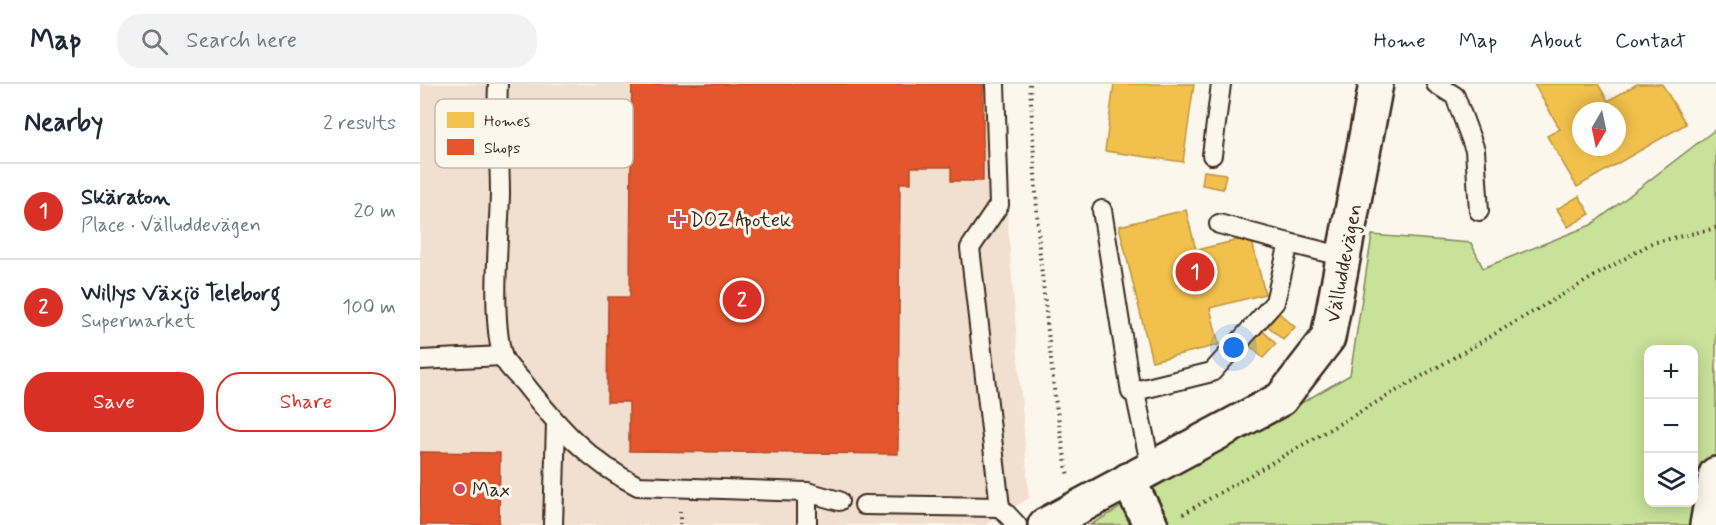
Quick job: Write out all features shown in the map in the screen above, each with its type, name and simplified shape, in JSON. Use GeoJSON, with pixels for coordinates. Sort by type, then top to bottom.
{"type":"FeatureCollection","features":[{"type":"Feature","properties":{"kind":"street","name":"Välluddevägen"},"geometry":{"type":"LineString","coordinates":[[1045,525],[1281,399],[1328,338],[1376,84]]}},
{"type":"Feature","properties":{"kind":"street"},"geometry":{"type":"LineString","coordinates":[[1139,474],[1163,522]]}},
{"type":"Feature","properties":{"kind":"street"},"geometry":{"type":"LineString","coordinates":[[1707,525],[1716,474]]}},
{"type":"Feature","properties":{"kind":"lane"},"geometry":{"type":"LineString","coordinates":[[497,99],[498,84]]}},
{"type":"Feature","properties":{"kind":"lane"},"geometry":{"type":"LineString","coordinates":[[995,84],[999,205],[970,248],[1000,507],[1017,525]]}},
{"type":"Feature","properties":{"kind":"lane"},"geometry":{"type":"LineString","coordinates":[[1212,155],[1221,84]]}},
{"type":"Feature","properties":{"kind":"lane"},"geometry":{"type":"LineString","coordinates":[[1436,84],[1455,96],[1475,150],[1479,211]]}},
{"type":"Feature","properties":{"kind":"lane"},"geometry":{"type":"LineString","coordinates":[[499,168],[498,310],[502,356],[556,423],[586,453],[613,473],[638,486],[807,492],[839,501]]}},
{"type":"Feature","properties":{"kind":"lane"},"geometry":{"type":"LineString","coordinates":[[1102,210],[1131,392],[1212,372],[1275,302],[1289,243]]}},
{"type":"Feature","properties":{"kind":"lane"},"geometry":{"type":"LineString","coordinates":[[1219,224],[1344,256]]}},
{"type":"Feature","properties":{"kind":"lane"},"geometry":{"type":"LineString","coordinates":[[420,360],[502,356]]}},
{"type":"Feature","properties":{"kind":"lane"},"geometry":{"type":"LineString","coordinates":[[1135,392],[1139,474]]}},
{"type":"Feature","properties":{"kind":"lane"},"geometry":{"type":"LineString","coordinates":[[553,525],[556,423]]}},
{"type":"Feature","properties":{"kind":"lane"},"geometry":{"type":"LineString","coordinates":[[807,492],[807,525]]}},
{"type":"Feature","properties":{"kind":"lane"},"geometry":{"type":"LineString","coordinates":[[864,505],[1000,507]]}},
{"type":"Feature","properties":{"kind":"path"},"geometry":{"type":"LineString","coordinates":[[1030,84],[1039,246],[1055,398],[1067,476],[1081,504]]}},
{"type":"Feature","properties":{"kind":"path"},"geometry":{"type":"LineString","coordinates":[[1163,522],[1652,243],[1716,228]]}},
{"type":"Feature","properties":{"kind":"shaded area"},"geometry":{"type":"Polygon","coordinates":[[[420,84],[997,84],[1029,498],[986,525],[420,525],[420,84]]]}},
{"type":"Feature","properties":{"kind":"green space"},"geometry":{"type":"Polygon","coordinates":[[[1716,129],[1716,525],[1090,525],[1350,375],[1372,235],[1471,243],[1483,268],[1591,225],[1716,129]]]}},
{"type":"Feature","properties":{"kind":"building: Homes"},"geometry":{"type":"Polygon","coordinates":[[[1114,84],[1194,84],[1183,162],[1105,151],[1114,84]]]}},
{"type":"Feature","properties":{"kind":"building: Homes"},"geometry":{"type":"Polygon","coordinates":[[[1534,84],[1598,84],[1608,101],[1637,84],[1662,84],[1686,124],[1577,187],[1547,136],[1560,129],[1534,84]]]}},
{"type":"Feature","properties":{"kind":"building: Homes"},"geometry":{"type":"Polygon","coordinates":[[[1204,171],[1226,174],[1223,189],[1202,185],[1204,171]]]}},
{"type":"Feature","properties":{"kind":"building: Homes"},"geometry":{"type":"Polygon","coordinates":[[[1579,196],[1590,214],[1568,227],[1557,209],[1579,196]]]}},
{"type":"Feature","properties":{"kind":"building: Homes"},"geometry":{"type":"Polygon","coordinates":[[[1186,210],[1196,250],[1251,237],[1265,294],[1210,308],[1219,345],[1152,361],[1119,226],[1186,210]]]}},
{"type":"Feature","properties":{"kind":"building: Homes"},"geometry":{"type":"Polygon","coordinates":[[[1279,313],[1295,327],[1283,340],[1268,326],[1279,313]]]}},
{"type":"Feature","properties":{"kind":"building: Homes"},"geometry":{"type":"Polygon","coordinates":[[[1263,331],[1276,344],[1263,358],[1249,345],[1263,331]]]}},
{"type":"Feature","properties":{"kind":"building: Shops"},"geometry":{"type":"Polygon","coordinates":[[[632,84],[983,84],[983,181],[951,181],[951,167],[911,167],[911,183],[900,183],[898,454],[629,451],[629,402],[607,402],[608,297],[630,297],[631,168],[633,168],[632,84]]]}},
{"type":"Feature","properties":{"kind":"building: Shops","name":"Max"},"geometry":{"type":"Polygon","coordinates":[[[420,452],[500,453],[499,525],[420,525],[420,452]]]}},
{"type":"Feature","properties":{"kind":"place","name":"DOZ Apotek"},"geometry":{"type":"Point","coordinates":[678,219]}},
{"type":"Feature","properties":{"kind":"place","name":"Skäraton"},"geometry":{"type":"Point","coordinates":[1195,272]}},
{"type":"Feature","properties":{"kind":"place","name":"Willys Växjö Teleborg"},"geometry":{"type":"Point","coordinates":[742,300]}},
{"type":"Feature","properties":{"kind":"place","name":"Max"},"geometry":{"type":"Point","coordinates":[460,489]}}]}
